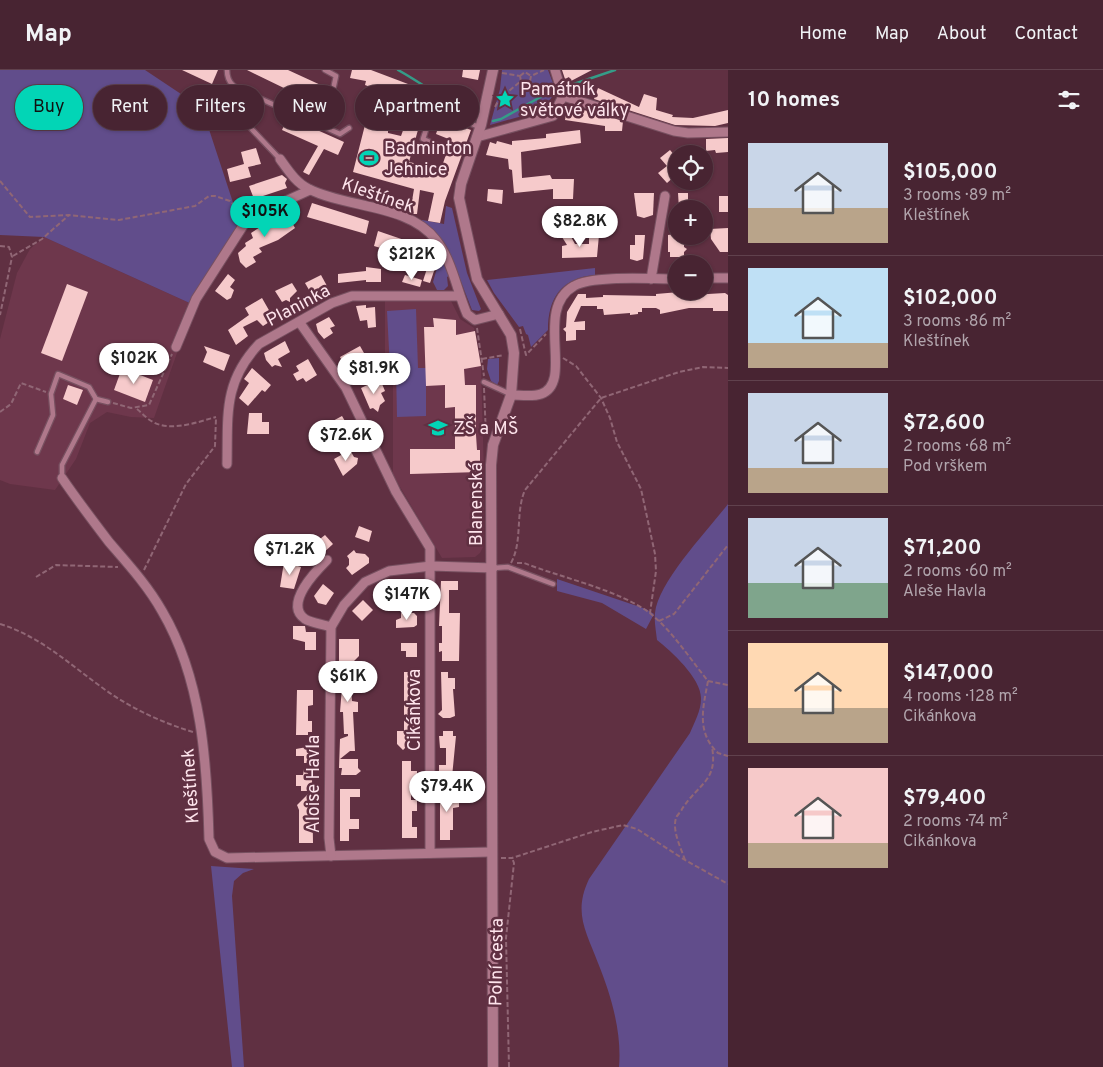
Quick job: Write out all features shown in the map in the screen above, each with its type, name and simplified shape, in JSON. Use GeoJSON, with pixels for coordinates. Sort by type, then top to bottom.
{"type":"FeatureCollection","features":[{"type":"Feature","properties":{"kind":"street","name":"Blanenská"},"geometry":{"type":"LineString","coordinates":[[493,70],[479,132],[461,184],[459,198],[477,279],[511,335],[514,364],[511,395],[491,454],[493,568],[491,852],[493,1067]]}},
{"type":"Feature","properties":{"kind":"street"},"geometry":{"type":"LineString","coordinates":[[479,132],[553,116],[563,96],[555,70]]}},
{"type":"Feature","properties":{"kind":"street"},"geometry":{"type":"LineString","coordinates":[[563,96],[674,131],[688,133],[728,132]]}},
{"type":"Feature","properties":{"kind":"street","name":"Kleštínek"},"geometry":{"type":"LineString","coordinates":[[280,159],[294,178],[310,190],[406,218],[430,233],[441,249],[467,314],[475,320],[498,314]]}},
{"type":"Feature","properties":{"kind":"street"},"geometry":{"type":"LineString","coordinates":[[176,347],[196,298],[248,218],[310,190]]}},
{"type":"Feature","properties":{"kind":"street"},"geometry":{"type":"LineString","coordinates":[[651,279],[665,196]]}},
{"type":"Feature","properties":{"kind":"street"},"geometry":{"type":"LineString","coordinates":[[511,395],[541,395],[553,386],[556,376],[554,320],[557,308],[568,290],[587,281],[668,278]]}},
{"type":"Feature","properties":{"kind":"street"},"geometry":{"type":"LineString","coordinates":[[713,278],[728,278]]}},
{"type":"Feature","properties":{"kind":"street","name":"Planinka"},"geometry":{"type":"LineString","coordinates":[[227,464],[232,441],[229,398],[234,378],[242,364],[259,344],[300,323],[332,303],[352,296],[459,296]]}},
{"type":"Feature","properties":{"kind":"street","name":"Cikánkova"},"geometry":{"type":"LineString","coordinates":[[300,323],[346,388],[396,492],[430,548],[430,853]]}},
{"type":"Feature","properties":{"kind":"street","name":"Kleštínek"},"geometry":{"type":"LineString","coordinates":[[62,478],[85,511],[140,579],[162,611],[176,640],[187,670],[202,734],[205,754],[209,839],[215,852],[227,858],[491,852]]}},
{"type":"Feature","properties":{"kind":"street"},"geometry":{"type":"LineString","coordinates":[[327,560],[310,577],[298,603],[299,612],[304,618],[331,627]]}},
{"type":"Feature","properties":{"kind":"street","name":"Aloise Havla"},"geometry":{"type":"LineString","coordinates":[[332,856],[329,838],[331,627],[344,604],[365,582],[390,571],[431,566],[493,568]]}},
{"type":"Feature","properties":{"kind":"lane"},"geometry":{"type":"LineString","coordinates":[[227,70],[227,79],[232,85]]}},
{"type":"Feature","properties":{"kind":"lane"},"geometry":{"type":"LineString","coordinates":[[325,70],[336,76],[334,85]]}},
{"type":"Feature","properties":{"kind":"lane"},"geometry":{"type":"LineString","coordinates":[[331,130],[340,134],[349,128]]}},
{"type":"Feature","properties":{"kind":"lane","name":"Kleštínek"},"geometry":{"type":"LineString","coordinates":[[253,130],[280,159]]}},
{"type":"Feature","properties":{"kind":"lane"},"geometry":{"type":"LineString","coordinates":[[426,130],[423,139],[441,147]]}},
{"type":"Feature","properties":{"kind":"lane"},"geometry":{"type":"LineString","coordinates":[[475,130],[479,132]]}},
{"type":"Feature","properties":{"kind":"lane"},"geometry":{"type":"LineString","coordinates":[[37,452],[53,415],[51,394],[58,374],[89,387],[96,399],[108,402]]}},
{"type":"Feature","properties":{"kind":"lane"},"geometry":{"type":"LineString","coordinates":[[484,382],[511,395]]}},
{"type":"Feature","properties":{"kind":"lane"},"geometry":{"type":"LineString","coordinates":[[62,478],[62,465],[96,399]]}},
{"type":"Feature","properties":{"kind":"lane"},"geometry":{"type":"LineString","coordinates":[[493,568],[508,567],[553,584]]}},
{"type":"Feature","properties":{"kind":"path"},"geometry":{"type":"LineString","coordinates":[[502,70],[502,73],[520,76]]}},
{"type":"Feature","properties":{"kind":"path"},"geometry":{"type":"LineString","coordinates":[[521,81],[528,83],[531,76],[544,70]]}},
{"type":"Feature","properties":{"kind":"path"},"geometry":{"type":"LineString","coordinates":[[521,81],[522,71],[531,76]]}},
{"type":"Feature","properties":{"kind":"path"},"geometry":{"type":"LineString","coordinates":[[492,112],[499,99],[521,81]]}},
{"type":"Feature","properties":{"kind":"path"},"geometry":{"type":"LineString","coordinates":[[0,181],[30,217],[70,215],[105,220],[146,216],[162,211],[195,206],[209,196],[216,196],[230,201],[239,212],[248,218]]}},
{"type":"Feature","properties":{"kind":"path"},"geometry":{"type":"LineString","coordinates":[[12,257],[42,239],[70,215]]}},
{"type":"Feature","properties":{"kind":"path"},"geometry":{"type":"LineString","coordinates":[[0,246],[9,247],[12,257],[0,315]]}},
{"type":"Feature","properties":{"kind":"path"},"geometry":{"type":"LineString","coordinates":[[473,326],[477,328],[482,359],[486,440]]}},
{"type":"Feature","properties":{"kind":"path"},"geometry":{"type":"LineString","coordinates":[[525,351],[526,355],[549,331]]}},
{"type":"Feature","properties":{"kind":"path"},"geometry":{"type":"LineString","coordinates":[[108,402],[137,408],[148,405],[176,347]]}},
{"type":"Feature","properties":{"kind":"path"},"geometry":{"type":"LineString","coordinates":[[555,354],[576,366],[601,398],[610,418],[617,442],[638,481],[650,528],[656,572],[650,614]]}},
{"type":"Feature","properties":{"kind":"path"},"geometry":{"type":"LineString","coordinates":[[482,359],[501,355]]}},
{"type":"Feature","properties":{"kind":"path"},"geometry":{"type":"LineString","coordinates":[[508,567],[516,553],[521,499],[525,490],[601,398],[679,372],[703,367],[728,368]]}},
{"type":"Feature","properties":{"kind":"path"},"geometry":{"type":"LineString","coordinates":[[0,412],[11,404],[21,383],[51,394]]}},
{"type":"Feature","properties":{"kind":"path"},"geometry":{"type":"LineString","coordinates":[[137,408],[152,422],[173,426],[224,416]]}},
{"type":"Feature","properties":{"kind":"path"},"geometry":{"type":"LineString","coordinates":[[140,579],[186,484],[215,446],[216,418]]}},
{"type":"Feature","properties":{"kind":"path"},"geometry":{"type":"LineString","coordinates":[[658,621],[674,614],[728,545]]}},
{"type":"Feature","properties":{"kind":"path"},"geometry":{"type":"LineString","coordinates":[[508,567],[515,563],[524,563],[611,594],[650,614],[708,681],[728,685]]}},
{"type":"Feature","properties":{"kind":"path"},"geometry":{"type":"LineString","coordinates":[[36,577],[56,565],[131,568]]}},
{"type":"Feature","properties":{"kind":"path"},"geometry":{"type":"LineString","coordinates":[[0,624],[30,635],[45,644],[101,687],[129,705],[182,728],[202,734]]}},
{"type":"Feature","properties":{"kind":"path"},"geometry":{"type":"LineString","coordinates":[[708,681],[702,720],[705,735],[718,753],[728,756]]}},
{"type":"Feature","properties":{"kind":"path"},"geometry":{"type":"LineString","coordinates":[[685,860],[678,840],[676,818],[691,795],[710,777],[715,763],[712,747]]}},
{"type":"Feature","properties":{"kind":"path"},"geometry":{"type":"LineString","coordinates":[[491,852],[498,858],[512,858],[592,832],[623,826],[637,829],[685,860],[728,884]]}},
{"type":"Feature","properties":{"kind":"path","name":"Polní cesta"},"geometry":{"type":"LineString","coordinates":[[509,1067],[506,938],[514,863],[512,858]]}},
{"type":"Feature","properties":{"kind":"shaded area"},"geometry":{"type":"Polygon","coordinates":[[[0,70],[145,70],[177,91],[177,130],[209,130],[243,233],[194,305],[44,237],[0,235],[0,70]]]}},
{"type":"Feature","properties":{"kind":"shaded area"},"geometry":{"type":"Polygon","coordinates":[[[502,70],[548,70],[556,91],[543,110],[490,125],[500,89],[502,70]]]}},
{"type":"Feature","properties":{"kind":"shaded area"},"geometry":{"type":"Polygon","coordinates":[[[446,206],[452,208],[467,273],[481,309],[479,311],[472,310],[458,274],[421,222],[422,220],[444,224],[446,206]]]}},
{"type":"Feature","properties":{"kind":"shaded area"},"geometry":{"type":"Polygon","coordinates":[[[44,237],[194,305],[154,418],[131,417],[107,412],[90,423],[76,459],[55,490],[10,484],[0,480],[0,339],[17,273],[30,249],[44,237]]]}},
{"type":"Feature","properties":{"kind":"shaded area"},"geometry":{"type":"Polygon","coordinates":[[[434,255],[441,257],[449,276],[447,277],[448,286],[444,290],[437,290],[433,282],[439,261],[433,257],[434,255]]]}},
{"type":"Feature","properties":{"kind":"shaded area"},"geometry":{"type":"Polygon","coordinates":[[[595,268],[595,275],[574,280],[559,291],[551,308],[548,330],[531,347],[523,326],[519,327],[494,293],[487,280],[595,268]]]}},
{"type":"Feature","properties":{"kind":"shaded area","name":"ZŠ a MŠ"},"geometry":{"type":"Polygon","coordinates":[[[385,298],[450,299],[460,319],[474,328],[481,366],[484,475],[484,545],[480,553],[475,557],[442,558],[393,475],[393,381],[385,370],[385,298]]]}},
{"type":"Feature","properties":{"kind":"shaded area"},"geometry":{"type":"Polygon","coordinates":[[[416,309],[418,368],[426,368],[426,416],[397,417],[396,369],[390,369],[387,311],[416,309]]]}},
{"type":"Feature","properties":{"kind":"shaded area"},"geometry":{"type":"Polygon","coordinates":[[[499,358],[499,381],[497,385],[491,381],[487,369],[488,359],[499,358]]]}},
{"type":"Feature","properties":{"kind":"shaded area"},"geometry":{"type":"Polygon","coordinates":[[[728,504],[728,1067],[619,1067],[619,1040],[615,1014],[583,922],[582,902],[584,891],[589,879],[690,733],[697,717],[701,699],[697,683],[685,666],[657,640],[655,613],[658,600],[674,572],[728,504]]]}},
{"type":"Feature","properties":{"kind":"shaded area"},"geometry":{"type":"Polygon","coordinates":[[[557,579],[646,609],[654,614],[646,629],[602,603],[557,591],[557,579]]]}},
{"type":"Feature","properties":{"kind":"shaded area"},"geometry":{"type":"Polygon","coordinates":[[[211,866],[254,869],[243,873],[234,881],[232,896],[244,1067],[232,1067],[211,866]]]}},
{"type":"Feature","properties":{"kind":"building"},"geometry":{"type":"Polygon","coordinates":[[[182,70],[218,70],[212,84],[182,70]]]}},
{"type":"Feature","properties":{"kind":"building"},"geometry":{"type":"Polygon","coordinates":[[[247,70],[288,70],[321,85],[278,85],[247,70]]]}},
{"type":"Feature","properties":{"kind":"building"},"geometry":{"type":"Polygon","coordinates":[[[352,70],[371,70],[408,84],[365,85],[366,81],[350,78],[352,70]]]}},
{"type":"Feature","properties":{"kind":"building"},"geometry":{"type":"Polygon","coordinates":[[[463,70],[480,70],[478,80],[462,77],[463,70]]]}},
{"type":"Feature","properties":{"kind":"building"},"geometry":{"type":"Polygon","coordinates":[[[562,70],[592,70],[571,81],[569,77],[565,79],[562,70]]]}},
{"type":"Feature","properties":{"kind":"building"},"geometry":{"type":"Polygon","coordinates":[[[598,88],[639,107],[644,94],[657,98],[656,110],[673,115],[672,117],[693,118],[728,110],[728,123],[715,126],[675,125],[594,99],[598,88]]]}},
{"type":"Feature","properties":{"kind":"building"},"geometry":{"type":"Polygon","coordinates":[[[567,108],[589,111],[623,121],[622,131],[605,131],[605,126],[565,120],[567,108]]]}},
{"type":"Feature","properties":{"kind":"building"},"geometry":{"type":"Polygon","coordinates":[[[282,130],[317,130],[344,142],[338,155],[324,149],[309,175],[303,172],[318,146],[282,130]]]}},
{"type":"Feature","properties":{"kind":"building"},"geometry":{"type":"Polygon","coordinates":[[[364,130],[384,130],[388,131],[388,133],[401,136],[403,130],[418,130],[409,162],[441,169],[451,140],[436,134],[437,130],[471,130],[445,201],[440,223],[428,221],[434,193],[420,190],[417,214],[412,214],[410,213],[414,189],[353,172],[364,130]]]}},
{"type":"Feature","properties":{"kind":"building"},"geometry":{"type":"Polygon","coordinates":[[[580,130],[581,143],[521,152],[522,178],[550,175],[552,179],[574,179],[573,199],[553,199],[553,189],[514,193],[512,170],[509,169],[508,159],[486,155],[490,142],[496,144],[497,141],[512,145],[512,141],[546,138],[546,134],[580,130]]]}},
{"type":"Feature","properties":{"kind":"building"},"geometry":{"type":"Polygon","coordinates":[[[728,138],[728,152],[716,153],[715,150],[713,150],[713,145],[706,145],[706,139],[728,138]]]}},
{"type":"Feature","properties":{"kind":"building"},"geometry":{"type":"Polygon","coordinates":[[[256,148],[261,164],[248,167],[251,177],[230,182],[227,169],[244,164],[241,152],[256,148]]]}},
{"type":"Feature","properties":{"kind":"building"},"geometry":{"type":"Polygon","coordinates":[[[668,152],[667,183],[658,173],[667,166],[660,158],[668,152]]]}},
{"type":"Feature","properties":{"kind":"building"},"geometry":{"type":"Polygon","coordinates":[[[282,175],[287,179],[285,183],[287,188],[254,199],[249,186],[282,175]]]}},
{"type":"Feature","properties":{"kind":"building"},"geometry":{"type":"Polygon","coordinates":[[[488,189],[503,190],[502,204],[487,201],[488,189]]]}},
{"type":"Feature","properties":{"kind":"building"},"geometry":{"type":"Polygon","coordinates":[[[634,193],[654,193],[653,215],[644,218],[637,216],[634,193]]]}},
{"type":"Feature","properties":{"kind":"building"},"geometry":{"type":"Polygon","coordinates":[[[678,193],[688,193],[688,200],[678,200],[678,193]]]}},
{"type":"Feature","properties":{"kind":"building"},"geometry":{"type":"Polygon","coordinates":[[[719,196],[728,196],[728,212],[719,212],[719,196]]]}},
{"type":"Feature","properties":{"kind":"building"},"geometry":{"type":"Polygon","coordinates":[[[312,203],[369,221],[366,234],[307,217],[312,203]]]}},
{"type":"Feature","properties":{"kind":"building"},"geometry":{"type":"Polygon","coordinates":[[[287,214],[295,228],[278,240],[259,248],[262,252],[253,257],[256,262],[246,268],[240,262],[238,253],[246,246],[245,243],[253,238],[251,233],[268,222],[287,214]]]}},
{"type":"Feature","properties":{"kind":"building"},"geometry":{"type":"Polygon","coordinates":[[[728,228],[728,252],[720,252],[713,242],[713,229],[728,228]]]}},
{"type":"Feature","properties":{"kind":"building"},"geometry":{"type":"Polygon","coordinates":[[[378,231],[413,243],[410,257],[374,246],[378,231]]]}},
{"type":"Feature","properties":{"kind":"building"},"geometry":{"type":"Polygon","coordinates":[[[569,233],[575,244],[589,244],[589,235],[599,235],[597,257],[562,258],[562,246],[567,245],[562,237],[569,233]]]}},
{"type":"Feature","properties":{"kind":"building"},"geometry":{"type":"Polygon","coordinates":[[[635,235],[645,235],[643,259],[637,261],[630,259],[630,245],[635,245],[635,235]]]}},
{"type":"Feature","properties":{"kind":"building"},"geometry":{"type":"Polygon","coordinates":[[[668,245],[684,245],[687,249],[684,255],[670,255],[670,252],[668,252],[668,245]]]}},
{"type":"Feature","properties":{"kind":"building"},"geometry":{"type":"Polygon","coordinates":[[[430,259],[437,262],[430,283],[423,281],[430,259]]]}},
{"type":"Feature","properties":{"kind":"building"},"geometry":{"type":"Polygon","coordinates":[[[366,267],[381,269],[381,282],[366,282],[366,280],[338,283],[338,274],[366,271],[366,267]]]}},
{"type":"Feature","properties":{"kind":"building"},"geometry":{"type":"Polygon","coordinates":[[[228,274],[235,280],[230,287],[234,290],[231,298],[227,300],[215,291],[228,274]]]}},
{"type":"Feature","properties":{"kind":"building"},"geometry":{"type":"Polygon","coordinates":[[[321,275],[327,286],[319,293],[312,295],[305,283],[321,275]]]}},
{"type":"Feature","properties":{"kind":"building"},"geometry":{"type":"Polygon","coordinates":[[[405,275],[422,280],[420,287],[402,282],[405,275]]]}},
{"type":"Feature","properties":{"kind":"building"},"geometry":{"type":"Polygon","coordinates":[[[292,283],[297,291],[290,298],[290,302],[286,300],[282,302],[275,291],[292,283]]]}},
{"type":"Feature","properties":{"kind":"building"},"geometry":{"type":"Polygon","coordinates":[[[67,284],[88,292],[62,361],[41,353],[67,284]]]}},
{"type":"Feature","properties":{"kind":"building"},"geometry":{"type":"Polygon","coordinates":[[[668,293],[668,300],[713,300],[713,294],[725,293],[728,295],[728,311],[713,311],[713,308],[689,308],[660,314],[660,310],[656,308],[642,308],[642,312],[638,312],[638,314],[604,315],[603,309],[597,309],[597,306],[581,306],[574,322],[585,321],[585,330],[576,330],[576,340],[566,341],[566,332],[563,329],[566,327],[567,312],[578,294],[586,294],[586,298],[603,297],[603,295],[656,296],[656,294],[668,293]]]}},
{"type":"Feature","properties":{"kind":"building"},"geometry":{"type":"Polygon","coordinates":[[[262,298],[274,319],[263,326],[257,320],[243,327],[248,336],[236,345],[228,330],[249,315],[245,308],[262,298]]]}},
{"type":"Feature","properties":{"kind":"building"},"geometry":{"type":"Polygon","coordinates":[[[366,305],[366,308],[375,307],[376,327],[368,328],[367,320],[360,321],[356,306],[366,305]]]}},
{"type":"Feature","properties":{"kind":"building"},"geometry":{"type":"Polygon","coordinates":[[[329,317],[335,326],[330,328],[333,333],[324,339],[318,332],[316,324],[329,317]]]}},
{"type":"Feature","properties":{"kind":"building"},"geometry":{"type":"Polygon","coordinates":[[[433,318],[456,320],[456,335],[475,331],[481,366],[464,369],[465,385],[476,385],[476,435],[477,450],[480,450],[480,472],[410,474],[410,449],[455,449],[455,407],[445,408],[445,385],[426,386],[424,327],[434,327],[433,318]]]}},
{"type":"Feature","properties":{"kind":"building"},"geometry":{"type":"Polygon","coordinates":[[[285,341],[290,352],[278,359],[282,367],[275,365],[272,367],[266,360],[264,353],[285,341]]]}},
{"type":"Feature","properties":{"kind":"building"},"geometry":{"type":"Polygon","coordinates":[[[204,346],[230,355],[224,371],[203,362],[207,352],[204,346]]]}},
{"type":"Feature","properties":{"kind":"building"},"geometry":{"type":"Polygon","coordinates":[[[360,346],[364,353],[353,360],[360,373],[351,378],[340,357],[360,346]]]}},
{"type":"Feature","properties":{"kind":"building"},"geometry":{"type":"Polygon","coordinates":[[[308,359],[317,375],[306,382],[303,378],[297,381],[293,374],[299,371],[296,366],[308,359]]]}},
{"type":"Feature","properties":{"kind":"building"},"geometry":{"type":"Polygon","coordinates":[[[122,368],[153,380],[145,402],[114,390],[122,368]]]}},
{"type":"Feature","properties":{"kind":"building"},"geometry":{"type":"Polygon","coordinates":[[[252,368],[271,385],[265,392],[262,390],[248,406],[239,398],[249,383],[244,379],[252,368]]]}},
{"type":"Feature","properties":{"kind":"building"},"geometry":{"type":"Polygon","coordinates":[[[380,379],[385,391],[381,393],[385,401],[380,405],[378,412],[373,408],[370,409],[361,388],[380,379]]]}},
{"type":"Feature","properties":{"kind":"building"},"geometry":{"type":"Polygon","coordinates":[[[68,385],[83,390],[77,405],[63,399],[68,385]]]}},
{"type":"Feature","properties":{"kind":"building"},"geometry":{"type":"Polygon","coordinates":[[[249,413],[262,413],[262,422],[269,422],[269,434],[247,434],[249,413]]]}},
{"type":"Feature","properties":{"kind":"building"},"geometry":{"type":"Polygon","coordinates":[[[342,416],[352,433],[344,437],[338,429],[334,431],[329,423],[342,416]]]}},
{"type":"Feature","properties":{"kind":"building"},"geometry":{"type":"Polygon","coordinates":[[[350,450],[354,457],[358,458],[357,464],[343,476],[334,459],[350,450]]]}},
{"type":"Feature","properties":{"kind":"building"},"geometry":{"type":"Polygon","coordinates":[[[359,526],[372,531],[369,542],[355,537],[359,526]]]}},
{"type":"Feature","properties":{"kind":"building"},"geometry":{"type":"Polygon","coordinates":[[[325,535],[333,544],[320,556],[311,546],[325,535]]]}},
{"type":"Feature","properties":{"kind":"building"},"geometry":{"type":"Polygon","coordinates":[[[354,550],[356,553],[365,554],[369,558],[369,563],[352,575],[346,568],[349,565],[347,556],[354,550]]]}},
{"type":"Feature","properties":{"kind":"building"},"geometry":{"type":"Polygon","coordinates":[[[284,562],[301,567],[294,589],[280,587],[284,562]]]}},
{"type":"Feature","properties":{"kind":"building"},"geometry":{"type":"Polygon","coordinates":[[[441,581],[458,581],[458,590],[449,590],[449,613],[460,613],[459,661],[442,661],[442,651],[439,652],[439,643],[442,643],[442,626],[439,626],[441,581]]]}},
{"type":"Feature","properties":{"kind":"building"},"geometry":{"type":"Polygon","coordinates":[[[396,582],[415,582],[415,599],[404,599],[404,593],[396,593],[396,582]]]}},
{"type":"Feature","properties":{"kind":"building"},"geometry":{"type":"Polygon","coordinates":[[[323,584],[334,593],[326,605],[318,603],[314,596],[323,584]]]}},
{"type":"Feature","properties":{"kind":"building"},"geometry":{"type":"Polygon","coordinates":[[[363,600],[373,610],[362,621],[352,611],[363,600]]]}},
{"type":"Feature","properties":{"kind":"building"},"geometry":{"type":"Polygon","coordinates":[[[401,613],[414,613],[417,616],[417,625],[414,627],[396,628],[396,620],[401,618],[401,613]]]}},
{"type":"Feature","properties":{"kind":"building"},"geometry":{"type":"Polygon","coordinates":[[[293,626],[305,626],[306,632],[316,632],[316,650],[305,650],[305,642],[293,639],[293,626]]]}},
{"type":"Feature","properties":{"kind":"building"},"geometry":{"type":"Polygon","coordinates":[[[339,639],[359,639],[359,656],[347,668],[359,668],[359,677],[354,676],[354,687],[351,687],[352,701],[358,702],[358,712],[353,712],[355,751],[350,751],[340,759],[358,759],[358,768],[361,771],[356,775],[341,775],[342,768],[339,768],[340,739],[348,736],[348,734],[344,734],[343,712],[340,712],[342,687],[339,687],[339,639]]]}},
{"type":"Feature","properties":{"kind":"building"},"geometry":{"type":"Polygon","coordinates":[[[401,643],[417,643],[417,657],[406,657],[406,651],[401,651],[401,643]]]}},
{"type":"Feature","properties":{"kind":"building"},"geometry":{"type":"Polygon","coordinates":[[[404,672],[417,672],[417,740],[409,740],[409,744],[403,750],[397,744],[397,731],[404,731],[404,672]]]}},
{"type":"Feature","properties":{"kind":"building"},"geometry":{"type":"Polygon","coordinates":[[[441,672],[448,672],[448,678],[455,678],[455,689],[453,689],[455,716],[450,718],[443,718],[438,714],[442,710],[441,672]]]}},
{"type":"Feature","properties":{"kind":"building"},"geometry":{"type":"Polygon","coordinates":[[[297,690],[313,690],[313,705],[308,706],[308,721],[312,721],[312,732],[308,732],[308,735],[296,735],[297,690]]]}},
{"type":"Feature","properties":{"kind":"building"},"geometry":{"type":"Polygon","coordinates":[[[443,731],[453,731],[453,736],[456,736],[452,777],[439,777],[439,765],[446,765],[446,748],[440,748],[439,736],[443,736],[443,731]]]}},
{"type":"Feature","properties":{"kind":"building"},"geometry":{"type":"Polygon","coordinates":[[[312,748],[312,763],[304,763],[304,756],[296,756],[296,749],[312,748]]]}},
{"type":"Feature","properties":{"kind":"building"},"geometry":{"type":"Polygon","coordinates":[[[402,761],[411,761],[411,771],[417,771],[417,781],[411,781],[411,800],[417,800],[417,811],[412,811],[412,827],[417,827],[417,838],[402,838],[402,761]]]}},
{"type":"Feature","properties":{"kind":"building"},"geometry":{"type":"Polygon","coordinates":[[[304,769],[312,778],[313,843],[299,843],[299,810],[297,805],[311,791],[301,791],[301,786],[296,786],[296,775],[303,775],[304,769]]]}},
{"type":"Feature","properties":{"kind":"building"},"geometry":{"type":"Polygon","coordinates":[[[340,789],[360,789],[360,797],[350,797],[350,819],[359,819],[359,829],[349,829],[349,841],[340,841],[340,789]]]}},
{"type":"Feature","properties":{"kind":"building"},"geometry":{"type":"Polygon","coordinates":[[[440,791],[459,793],[459,807],[453,808],[453,830],[450,830],[450,840],[440,840],[440,791]]]}},
{"type":"Feature","properties":{"kind":"waterway"},"geometry":{"type":"LineString","coordinates":[[398,70],[423,85]]}},
{"type":"Feature","properties":{"kind":"waterway"},"geometry":{"type":"LineString","coordinates":[[568,86],[615,70]]}},
{"type":"Feature","properties":{"kind":"waterway"},"geometry":{"type":"LineString","coordinates":[[493,121],[501,119],[553,90]]}},
{"type":"Feature","properties":{"kind":"place","name":"Památník světové války"},"geometry":{"type":"Point","coordinates":[505,99]}},
{"type":"Feature","properties":{"kind":"place","name":"Badminton Jehnice"},"geometry":{"type":"Point","coordinates":[369,158]}},
{"type":"Feature","properties":{"kind":"place","name":"ZŠ a MŠ"},"geometry":{"type":"Point","coordinates":[438,428]}}]}
